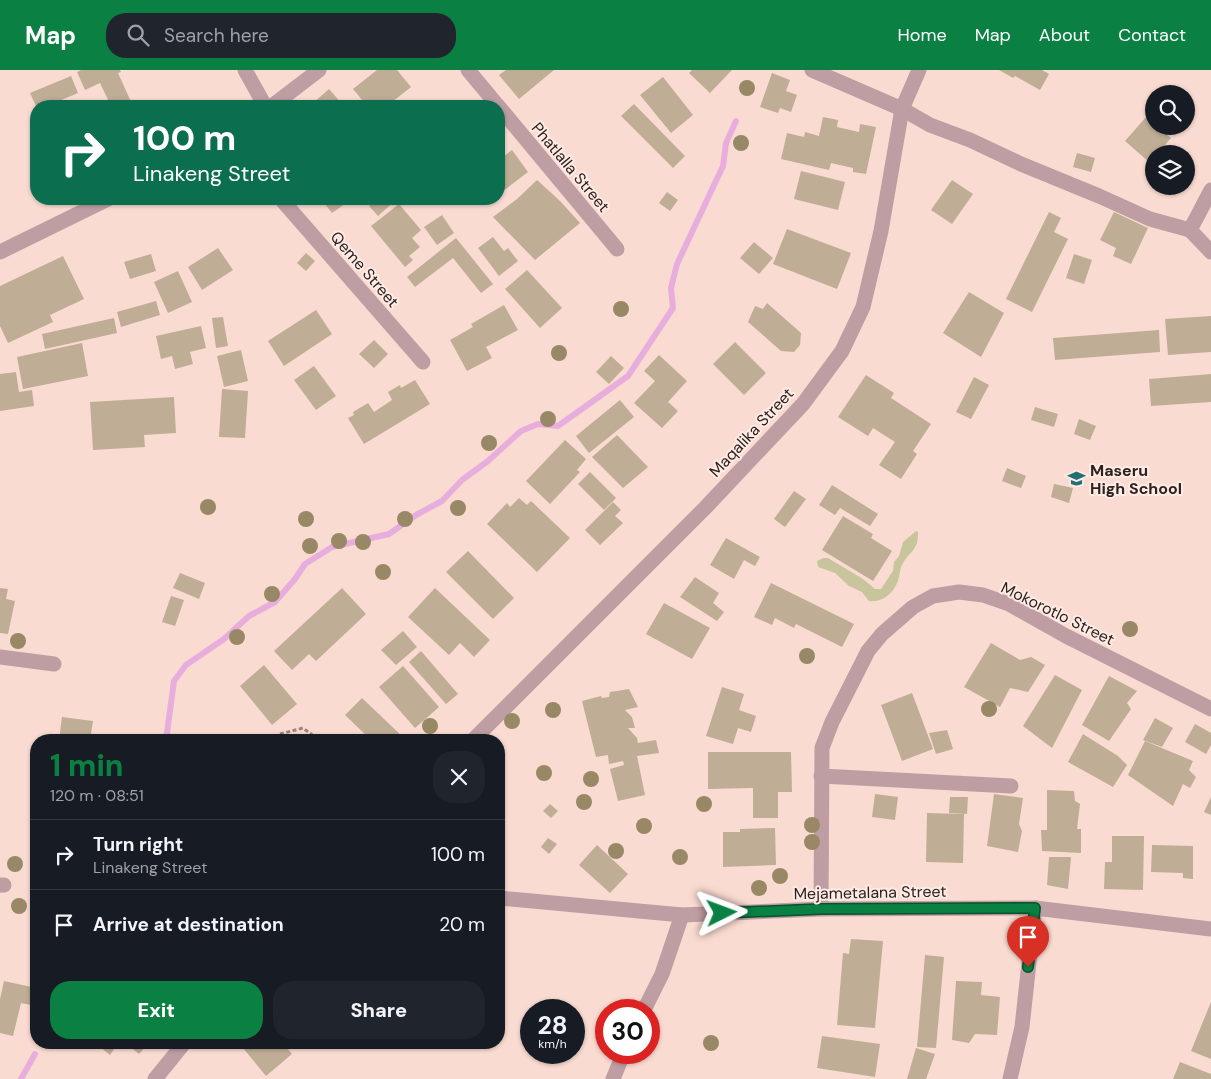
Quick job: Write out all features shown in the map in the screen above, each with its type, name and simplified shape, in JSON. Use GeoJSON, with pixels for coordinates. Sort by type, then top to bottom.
{"type":"FeatureCollection","features":[{"type":"Feature","properties":{"kind":"street"},"geometry":{"type":"LineString","coordinates":[[245,70],[262,100]]}},
{"type":"Feature","properties":{"kind":"street"},"geometry":{"type":"LineString","coordinates":[[280,100],[319,70]]}},
{"type":"Feature","properties":{"kind":"street","name":"Phatlalla Street"},"geometry":{"type":"LineString","coordinates":[[468,70],[494,100]]}},
{"type":"Feature","properties":{"kind":"street"},"geometry":{"type":"LineString","coordinates":[[812,70],[902,109],[930,125],[970,140],[1150,219],[1190,230],[1211,252]]}},
{"type":"Feature","properties":{"kind":"street","name":"Maqalika Street"},"geometry":{"type":"LineString","coordinates":[[479,734],[706,507],[803,404],[842,351],[863,307],[881,231],[902,109],[919,70]]}},
{"type":"Feature","properties":{"kind":"street","name":"Phatlalla Street"},"geometry":{"type":"LineString","coordinates":[[505,113],[617,249]]}},
{"type":"Feature","properties":{"kind":"street"},"geometry":{"type":"LineString","coordinates":[[1190,230],[1204,219],[1211,190]]}},
{"type":"Feature","properties":{"kind":"street"},"geometry":{"type":"LineString","coordinates":[[0,252],[96,205]]}},
{"type":"Feature","properties":{"kind":"street","name":"Qeme Street"},"geometry":{"type":"LineString","coordinates":[[286,205],[423,362]]}},
{"type":"Feature","properties":{"kind":"street","name":"Mokorotlo Street"},"geometry":{"type":"LineString","coordinates":[[821,909],[822,748],[832,722],[868,651],[882,634],[913,607],[933,596],[959,592],[983,596],[1009,604],[1066,636],[1211,709]]}},
{"type":"Feature","properties":{"kind":"street"},"geometry":{"type":"LineString","coordinates":[[0,657],[54,664]]}},
{"type":"Feature","properties":{"kind":"street"},"geometry":{"type":"LineString","coordinates":[[821,776],[1011,786]]}},
{"type":"Feature","properties":{"kind":"street","name":"Mejametalana Street"},"geometry":{"type":"LineString","coordinates":[[505,899],[682,915],[821,909],[1035,908],[1211,929]]}},
{"type":"Feature","properties":{"kind":"street"},"geometry":{"type":"LineString","coordinates":[[1010,1079],[1022,1027],[1035,908]]}},
{"type":"Feature","properties":{"kind":"street"},"geometry":{"type":"LineString","coordinates":[[650,999],[662,974],[682,915]]}},
{"type":"Feature","properties":{"kind":"street"},"geometry":{"type":"LineString","coordinates":[[155,1079],[179,1049]]}},
{"type":"Feature","properties":{"kind":"street"},"geometry":{"type":"LineString","coordinates":[[613,1079],[619,1064]]}},
{"type":"Feature","properties":{"kind":"path"},"geometry":{"type":"LineString","coordinates":[[280,734],[303,728],[311,734]]}},
{"type":"Feature","properties":{"kind":"shaded area"},"geometry":{"type":"Polygon","coordinates":[[[916,531],[918,532],[917,543],[900,569],[895,587],[880,600],[869,601],[862,592],[849,586],[835,573],[818,567],[817,561],[828,558],[863,579],[875,589],[881,589],[893,571],[894,562],[899,556],[903,542],[916,531]]]}},
{"type":"Feature","properties":{"kind":"building"},"geometry":{"type":"Polygon","coordinates":[[[81,70],[120,70],[121,72],[118,73],[130,100],[108,100],[100,83],[85,90],[77,72],[81,70]]]}},
{"type":"Feature","properties":{"kind":"building"},"geometry":{"type":"Polygon","coordinates":[[[377,70],[397,70],[411,87],[395,100],[362,100],[353,89],[377,70]]]}},
{"type":"Feature","properties":{"kind":"building"},"geometry":{"type":"Polygon","coordinates":[[[506,70],[554,70],[519,99],[499,75],[506,70]]]}},
{"type":"Feature","properties":{"kind":"building"},"geometry":{"type":"Polygon","coordinates":[[[692,70],[732,70],[710,93],[689,73],[692,70]]]}},
{"type":"Feature","properties":{"kind":"building"},"geometry":{"type":"Polygon","coordinates":[[[999,70],[1042,70],[1049,74],[1040,90],[1015,76],[1013,78],[999,70]]]}},
{"type":"Feature","properties":{"kind":"building"},"geometry":{"type":"Polygon","coordinates":[[[772,73],[790,80],[786,91],[797,95],[791,112],[780,108],[778,113],[760,107],[772,73]]]}},
{"type":"Feature","properties":{"kind":"building"},"geometry":{"type":"Polygon","coordinates":[[[71,76],[78,93],[61,100],[33,100],[30,93],[71,76]]]}},
{"type":"Feature","properties":{"kind":"building"},"geometry":{"type":"Polygon","coordinates":[[[663,77],[693,115],[671,133],[640,95],[663,77]]]}},
{"type":"Feature","properties":{"kind":"building"},"geometry":{"type":"Polygon","coordinates":[[[329,89],[339,100],[316,100],[329,89]]]}},
{"type":"Feature","properties":{"kind":"building"},"geometry":{"type":"Polygon","coordinates":[[[634,104],[685,156],[673,168],[621,116],[634,104]]]}},
{"type":"Feature","properties":{"kind":"building"},"geometry":{"type":"Polygon","coordinates":[[[823,117],[838,120],[837,127],[859,132],[860,124],[876,127],[866,174],[853,172],[853,168],[831,163],[829,170],[781,159],[787,133],[804,137],[805,132],[819,136],[823,117]]]}},
{"type":"Feature","properties":{"kind":"building"},"geometry":{"type":"Polygon","coordinates":[[[1145,118],[1145,135],[1168,135],[1171,138],[1165,145],[1145,145],[1145,158],[1125,141],[1145,118]]]}},
{"type":"Feature","properties":{"kind":"building"},"geometry":{"type":"Polygon","coordinates":[[[512,150],[528,172],[505,189],[505,155],[512,150]]]}},
{"type":"Feature","properties":{"kind":"building"},"geometry":{"type":"Polygon","coordinates":[[[1077,153],[1095,158],[1091,172],[1073,167],[1077,153]]]}},
{"type":"Feature","properties":{"kind":"building"},"geometry":{"type":"Polygon","coordinates":[[[801,171],[845,182],[838,210],[794,199],[801,171]]]}},
{"type":"Feature","properties":{"kind":"building"},"geometry":{"type":"Polygon","coordinates":[[[537,180],[580,223],[535,260],[493,217],[517,199],[537,180]]]}},
{"type":"Feature","properties":{"kind":"building"},"geometry":{"type":"Polygon","coordinates":[[[952,180],[973,194],[952,224],[931,210],[952,180]]]}},
{"type":"Feature","properties":{"kind":"building"},"geometry":{"type":"Polygon","coordinates":[[[667,192],[678,200],[670,211],[659,203],[667,192]]]}},
{"type":"Feature","properties":{"kind":"building"},"geometry":{"type":"Polygon","coordinates":[[[326,205],[343,205],[332,213],[326,205]]]}},
{"type":"Feature","properties":{"kind":"building"},"geometry":{"type":"Polygon","coordinates":[[[370,205],[390,205],[378,216],[369,206],[370,205]]]}},
{"type":"Feature","properties":{"kind":"building"},"geometry":{"type":"Polygon","coordinates":[[[400,205],[421,230],[412,238],[420,247],[409,256],[413,260],[405,267],[371,226],[400,205]]]}},
{"type":"Feature","properties":{"kind":"building"},"geometry":{"type":"Polygon","coordinates":[[[1049,212],[1061,218],[1054,232],[1068,239],[1032,312],[1006,299],[1049,212]]]}},
{"type":"Feature","properties":{"kind":"building"},"geometry":{"type":"Polygon","coordinates":[[[1114,212],[1148,228],[1131,264],[1113,256],[1116,248],[1100,240],[1114,212]]]}},
{"type":"Feature","properties":{"kind":"building"},"geometry":{"type":"Polygon","coordinates":[[[442,215],[454,233],[437,245],[424,227],[442,215]]]}},
{"type":"Feature","properties":{"kind":"building"},"geometry":{"type":"Polygon","coordinates":[[[787,229],[851,253],[837,289],[773,264],[787,229]]]}},
{"type":"Feature","properties":{"kind":"building"},"geometry":{"type":"Polygon","coordinates":[[[493,237],[504,251],[508,248],[518,261],[499,276],[478,248],[493,237]]]}},
{"type":"Feature","properties":{"kind":"building"},"geometry":{"type":"Polygon","coordinates":[[[456,238],[493,284],[481,293],[453,258],[415,287],[407,277],[456,238]]]}},
{"type":"Feature","properties":{"kind":"building"},"geometry":{"type":"Polygon","coordinates":[[[754,242],[773,258],[759,274],[740,258],[754,242]]]}},
{"type":"Feature","properties":{"kind":"building"},"geometry":{"type":"Polygon","coordinates":[[[218,248],[233,270],[202,290],[188,267],[218,248]]]}},
{"type":"Feature","properties":{"kind":"building"},"geometry":{"type":"Polygon","coordinates":[[[306,253],[315,261],[306,271],[297,263],[306,253]]]}},
{"type":"Feature","properties":{"kind":"building"},"geometry":{"type":"Polygon","coordinates":[[[151,254],[156,271],[130,279],[124,262],[151,254]]]}},
{"type":"Feature","properties":{"kind":"building"},"geometry":{"type":"Polygon","coordinates":[[[1074,254],[1092,260],[1084,284],[1066,278],[1074,254]]]}},
{"type":"Feature","properties":{"kind":"building"},"geometry":{"type":"Polygon","coordinates":[[[63,256],[84,299],[50,315],[53,322],[8,343],[0,326],[0,286],[63,256]]]}},
{"type":"Feature","properties":{"kind":"building"},"geometry":{"type":"Polygon","coordinates":[[[527,270],[562,308],[540,328],[505,289],[527,270]]]}},
{"type":"Feature","properties":{"kind":"building"},"geometry":{"type":"Polygon","coordinates":[[[178,271],[192,302],[168,313],[154,282],[178,271]]]}},
{"type":"Feature","properties":{"kind":"building"},"geometry":{"type":"Polygon","coordinates":[[[969,292],[1004,313],[981,357],[943,333],[969,292]]]}},
{"type":"Feature","properties":{"kind":"building"},"geometry":{"type":"Polygon","coordinates":[[[156,301],[160,315],[121,327],[117,312],[156,301]]]}},
{"type":"Feature","properties":{"kind":"building"},"geometry":{"type":"Polygon","coordinates":[[[767,303],[801,333],[800,345],[794,352],[781,351],[748,322],[755,306],[763,309],[767,303]]]}},
{"type":"Feature","properties":{"kind":"building"},"geometry":{"type":"Polygon","coordinates":[[[504,305],[518,330],[486,347],[492,358],[467,371],[450,340],[473,327],[471,324],[504,305]]]}},
{"type":"Feature","properties":{"kind":"building"},"geometry":{"type":"Polygon","coordinates":[[[316,310],[332,334],[284,366],[268,341],[316,310]]]}},
{"type":"Feature","properties":{"kind":"building"},"geometry":{"type":"Polygon","coordinates":[[[1211,316],[1211,352],[1168,355],[1165,319],[1211,316]]]}},
{"type":"Feature","properties":{"kind":"building"},"geometry":{"type":"Polygon","coordinates":[[[223,317],[228,346],[216,348],[212,318],[223,317]]]}},
{"type":"Feature","properties":{"kind":"building"},"geometry":{"type":"Polygon","coordinates":[[[114,318],[117,333],[45,349],[42,334],[114,318]]]}},
{"type":"Feature","properties":{"kind":"building"},"geometry":{"type":"Polygon","coordinates":[[[201,326],[206,348],[190,352],[193,364],[175,369],[172,356],[161,359],[156,336],[201,326]]]}},
{"type":"Feature","properties":{"kind":"building"},"geometry":{"type":"Polygon","coordinates":[[[1159,330],[1160,352],[1055,360],[1053,338],[1159,330]]]}},
{"type":"Feature","properties":{"kind":"building"},"geometry":{"type":"Polygon","coordinates":[[[374,340],[388,354],[374,368],[359,354],[374,340]]]}},
{"type":"Feature","properties":{"kind":"building"},"geometry":{"type":"Polygon","coordinates":[[[735,342],[766,373],[744,395],[713,364],[735,342]]]}},
{"type":"Feature","properties":{"kind":"building"},"geometry":{"type":"Polygon","coordinates":[[[82,343],[88,376],[23,389],[17,357],[82,343]]]}},
{"type":"Feature","properties":{"kind":"building"},"geometry":{"type":"Polygon","coordinates":[[[241,350],[248,381],[224,387],[217,356],[241,350]]]}},
{"type":"Feature","properties":{"kind":"building"},"geometry":{"type":"Polygon","coordinates":[[[659,355],[687,381],[668,402],[678,411],[662,428],[634,403],[655,381],[644,371],[659,355]]]}},
{"type":"Feature","properties":{"kind":"building"},"geometry":{"type":"Polygon","coordinates":[[[611,356],[624,368],[609,384],[596,372],[611,356]]]}},
{"type":"Feature","properties":{"kind":"building"},"geometry":{"type":"Polygon","coordinates":[[[314,366],[336,396],[316,410],[294,380],[314,366]]]}},
{"type":"Feature","properties":{"kind":"building"},"geometry":{"type":"Polygon","coordinates":[[[16,372],[19,392],[32,390],[34,406],[0,411],[0,374],[16,372]]]}},
{"type":"Feature","properties":{"kind":"building"},"geometry":{"type":"Polygon","coordinates":[[[1211,374],[1211,402],[1151,406],[1149,379],[1211,374]]]}},
{"type":"Feature","properties":{"kind":"building"},"geometry":{"type":"Polygon","coordinates":[[[866,375],[894,393],[891,398],[931,424],[913,451],[917,454],[901,479],[879,465],[895,442],[873,428],[868,436],[838,417],[866,375]]]}},
{"type":"Feature","properties":{"kind":"building"},"geometry":{"type":"Polygon","coordinates":[[[974,377],[989,385],[971,419],[956,412],[974,377]]]}},
{"type":"Feature","properties":{"kind":"building"},"geometry":{"type":"Polygon","coordinates":[[[415,380],[430,404],[364,444],[348,418],[354,415],[353,412],[368,403],[374,412],[392,400],[388,392],[400,385],[401,388],[415,380]]]}},
{"type":"Feature","properties":{"kind":"building"},"geometry":{"type":"Polygon","coordinates":[[[222,389],[248,391],[245,438],[219,437],[222,389]]]}},
{"type":"Feature","properties":{"kind":"building"},"geometry":{"type":"Polygon","coordinates":[[[174,397],[176,433],[144,435],[145,447],[93,450],[90,402],[174,397]]]}},
{"type":"Feature","properties":{"kind":"building"},"geometry":{"type":"Polygon","coordinates":[[[620,400],[634,417],[589,453],[576,436],[620,400]]]}},
{"type":"Feature","properties":{"kind":"building"},"geometry":{"type":"Polygon","coordinates":[[[1035,407],[1058,414],[1054,427],[1031,420],[1035,407]]]}},
{"type":"Feature","properties":{"kind":"building"},"geometry":{"type":"Polygon","coordinates":[[[1079,419],[1096,426],[1090,440],[1074,434],[1079,419]]]}},
{"type":"Feature","properties":{"kind":"building"},"geometry":{"type":"Polygon","coordinates":[[[617,435],[648,467],[623,488],[592,457],[617,435]]]}},
{"type":"Feature","properties":{"kind":"building"},"geometry":{"type":"Polygon","coordinates":[[[565,440],[586,459],[577,470],[580,472],[550,504],[526,481],[565,440]]]}},
{"type":"Feature","properties":{"kind":"building"},"geometry":{"type":"Polygon","coordinates":[[[1007,468],[1026,476],[1021,488],[1002,481],[1007,468]]]}},
{"type":"Feature","properties":{"kind":"building"},"geometry":{"type":"Polygon","coordinates":[[[590,472],[616,498],[604,510],[578,484],[590,472]]]}},
{"type":"Feature","properties":{"kind":"building"},"geometry":{"type":"Polygon","coordinates":[[[1054,484],[1073,488],[1069,503],[1051,497],[1054,484]]]}},
{"type":"Feature","properties":{"kind":"building"},"geometry":{"type":"Polygon","coordinates":[[[832,485],[878,514],[870,526],[840,508],[835,515],[819,505],[832,485]]]}},
{"type":"Feature","properties":{"kind":"building"},"geometry":{"type":"Polygon","coordinates":[[[794,491],[806,499],[785,527],[774,519],[794,491]]]}},
{"type":"Feature","properties":{"kind":"building"},"geometry":{"type":"Polygon","coordinates":[[[519,498],[527,505],[531,501],[570,538],[537,572],[487,524],[507,503],[510,507],[519,498]]]}},
{"type":"Feature","properties":{"kind":"building"},"geometry":{"type":"Polygon","coordinates":[[[613,502],[621,510],[615,516],[623,523],[600,545],[585,530],[613,502]]]}},
{"type":"Feature","properties":{"kind":"building"},"geometry":{"type":"Polygon","coordinates":[[[843,516],[873,534],[871,538],[892,551],[873,581],[822,550],[843,516]]]}},
{"type":"Feature","properties":{"kind":"building"},"geometry":{"type":"Polygon","coordinates":[[[726,538],[760,557],[755,566],[744,560],[734,579],[710,565],[726,538]]]}},
{"type":"Feature","properties":{"kind":"building"},"geometry":{"type":"Polygon","coordinates":[[[468,551],[514,598],[493,619],[446,572],[468,551]]]}},
{"type":"Feature","properties":{"kind":"building"},"geometry":{"type":"Polygon","coordinates":[[[180,573],[205,583],[199,599],[173,588],[180,573]]]}},
{"type":"Feature","properties":{"kind":"building"},"geometry":{"type":"Polygon","coordinates":[[[695,577],[719,593],[713,603],[724,612],[717,621],[680,597],[695,577]]]}},
{"type":"Feature","properties":{"kind":"building"},"geometry":{"type":"Polygon","coordinates":[[[771,583],[854,624],[842,647],[796,624],[794,628],[775,618],[772,625],[754,617],[771,583]]]}},
{"type":"Feature","properties":{"kind":"building"},"geometry":{"type":"Polygon","coordinates":[[[0,588],[8,589],[6,599],[15,601],[8,634],[0,633],[0,588]]]}},
{"type":"Feature","properties":{"kind":"building"},"geometry":{"type":"Polygon","coordinates":[[[342,588],[366,614],[316,661],[309,654],[292,670],[274,651],[342,588]]]}},
{"type":"Feature","properties":{"kind":"building"},"geometry":{"type":"Polygon","coordinates":[[[435,588],[490,640],[474,657],[460,643],[449,655],[408,617],[435,588]]]}},
{"type":"Feature","properties":{"kind":"building"},"geometry":{"type":"Polygon","coordinates":[[[171,596],[184,600],[175,626],[162,622],[171,596]]]}},
{"type":"Feature","properties":{"kind":"building"},"geometry":{"type":"Polygon","coordinates":[[[664,603],[710,628],[692,659],[646,634],[664,603]]]}},
{"type":"Feature","properties":{"kind":"building"},"geometry":{"type":"Polygon","coordinates":[[[403,631],[417,647],[396,665],[381,650],[403,631]]]}},
{"type":"Feature","properties":{"kind":"building"},"geometry":{"type":"Polygon","coordinates":[[[991,643],[1020,660],[1031,657],[1045,665],[1028,692],[1010,688],[1000,707],[964,687],[991,643]]]}},
{"type":"Feature","properties":{"kind":"building"},"geometry":{"type":"Polygon","coordinates":[[[421,651],[458,694],[446,704],[409,662],[421,651]]]}},
{"type":"Feature","properties":{"kind":"building"},"geometry":{"type":"Polygon","coordinates":[[[264,665],[297,704],[272,725],[240,686],[264,665]]]}},
{"type":"Feature","properties":{"kind":"building"},"geometry":{"type":"Polygon","coordinates":[[[403,666],[439,707],[415,728],[379,687],[403,666]]]}},
{"type":"Feature","properties":{"kind":"building"},"geometry":{"type":"Polygon","coordinates":[[[1055,675],[1082,690],[1052,748],[1023,726],[1055,675]]]}},
{"type":"Feature","properties":{"kind":"building"},"geometry":{"type":"Polygon","coordinates":[[[1109,676],[1137,691],[1127,703],[1131,709],[1109,741],[1082,725],[1109,676]]]}},
{"type":"Feature","properties":{"kind":"building"},"geometry":{"type":"Polygon","coordinates":[[[722,687],[744,694],[739,710],[756,716],[751,732],[738,728],[733,744],[706,736],[722,687]]]}},
{"type":"Feature","properties":{"kind":"building"},"geometry":{"type":"Polygon","coordinates":[[[629,689],[638,707],[625,710],[632,717],[635,728],[628,728],[637,738],[638,743],[656,740],[659,753],[637,756],[645,795],[618,801],[610,769],[624,765],[623,761],[609,764],[608,755],[596,757],[582,701],[601,696],[602,698],[609,697],[610,692],[629,689]]]}},
{"type":"Feature","properties":{"kind":"building"},"geometry":{"type":"Polygon","coordinates":[[[912,693],[933,749],[902,761],[881,705],[912,693]]]}},
{"type":"Feature","properties":{"kind":"building"},"geometry":{"type":"Polygon","coordinates":[[[362,698],[400,734],[365,734],[345,715],[362,698]]]}},
{"type":"Feature","properties":{"kind":"building"},"geometry":{"type":"Polygon","coordinates":[[[62,717],[93,721],[91,734],[60,734],[62,717]]]}},
{"type":"Feature","properties":{"kind":"building"},"geometry":{"type":"Polygon","coordinates":[[[1155,718],[1173,728],[1162,747],[1143,740],[1155,718]]]}},
{"type":"Feature","properties":{"kind":"building"},"geometry":{"type":"Polygon","coordinates":[[[1195,724],[1211,733],[1211,745],[1206,754],[1185,742],[1195,724]]]}},
{"type":"Feature","properties":{"kind":"building"},"geometry":{"type":"Polygon","coordinates":[[[947,730],[953,749],[936,754],[929,733],[947,730]]]}},
{"type":"Feature","properties":{"kind":"building"},"geometry":{"type":"Polygon","coordinates":[[[1083,734],[1118,756],[1127,765],[1113,787],[1068,762],[1083,734]]]}},
{"type":"Feature","properties":{"kind":"building"},"geometry":{"type":"Polygon","coordinates":[[[1145,741],[1193,761],[1189,770],[1196,777],[1190,788],[1183,784],[1173,806],[1128,775],[1145,741]]]}},
{"type":"Feature","properties":{"kind":"building"},"geometry":{"type":"Polygon","coordinates":[[[708,752],[791,752],[792,792],[778,792],[778,818],[753,818],[753,788],[708,789],[708,752]]]}},
{"type":"Feature","properties":{"kind":"building"},"geometry":{"type":"Polygon","coordinates":[[[1047,790],[1074,791],[1075,801],[1080,804],[1077,829],[1081,829],[1081,853],[1042,851],[1041,830],[1047,830],[1047,790]]]}},
{"type":"Feature","properties":{"kind":"building"},"geometry":{"type":"Polygon","coordinates":[[[875,794],[898,797],[895,820],[872,817],[875,794]]]}},
{"type":"Feature","properties":{"kind":"building"},"geometry":{"type":"Polygon","coordinates":[[[994,794],[1023,798],[1019,824],[1022,831],[1018,852],[987,846],[994,794]]]}},
{"type":"Feature","properties":{"kind":"building"},"geometry":{"type":"Polygon","coordinates":[[[950,797],[968,797],[967,814],[949,813],[950,797]]]}},
{"type":"Feature","properties":{"kind":"building"},"geometry":{"type":"Polygon","coordinates":[[[1211,797],[1211,815],[1204,812],[1211,797]]]}},
{"type":"Feature","properties":{"kind":"building"},"geometry":{"type":"Polygon","coordinates":[[[550,804],[558,811],[551,818],[543,811],[550,804]]]}},
{"type":"Feature","properties":{"kind":"building"},"geometry":{"type":"Polygon","coordinates":[[[927,813],[964,814],[963,863],[926,862],[927,813]]]}},
{"type":"Feature","properties":{"kind":"building"},"geometry":{"type":"Polygon","coordinates":[[[775,828],[776,865],[723,867],[723,832],[740,832],[740,829],[775,828]]]}},
{"type":"Feature","properties":{"kind":"building"},"geometry":{"type":"Polygon","coordinates":[[[1112,836],[1144,836],[1143,890],[1104,889],[1105,862],[1112,862],[1112,836]]]}},
{"type":"Feature","properties":{"kind":"building"},"geometry":{"type":"Polygon","coordinates":[[[548,838],[557,844],[549,854],[541,847],[548,838]]]}},
{"type":"Feature","properties":{"kind":"building"},"geometry":{"type":"Polygon","coordinates":[[[597,845],[628,874],[610,893],[579,865],[597,845]]]}},
{"type":"Feature","properties":{"kind":"building"},"geometry":{"type":"Polygon","coordinates":[[[1152,845],[1193,846],[1193,879],[1183,878],[1183,873],[1151,872],[1152,845]]]}},
{"type":"Feature","properties":{"kind":"building"},"geometry":{"type":"Polygon","coordinates":[[[1049,857],[1071,857],[1068,889],[1047,885],[1049,857]]]}},
{"type":"Feature","properties":{"kind":"building"},"geometry":{"type":"Polygon","coordinates":[[[851,939],[883,941],[875,1028],[837,1025],[843,953],[849,954],[851,939]]]}},
{"type":"Feature","properties":{"kind":"building"},"geometry":{"type":"Polygon","coordinates":[[[925,955],[944,957],[936,1048],[917,1047],[925,955]]]}},
{"type":"Feature","properties":{"kind":"building"},"geometry":{"type":"Polygon","coordinates":[[[4,981],[30,987],[30,1005],[21,1003],[13,1036],[0,1033],[0,999],[4,981]]]}},
{"type":"Feature","properties":{"kind":"building"},"geometry":{"type":"Polygon","coordinates":[[[956,981],[982,982],[981,995],[1000,997],[997,1035],[975,1034],[969,1043],[952,1040],[956,981]]]}},
{"type":"Feature","properties":{"kind":"building"},"geometry":{"type":"Polygon","coordinates":[[[1211,1002],[1211,1059],[1191,1051],[1211,1002]]]}},
{"type":"Feature","properties":{"kind":"building"},"geometry":{"type":"Polygon","coordinates":[[[822,1036],[880,1044],[875,1077],[817,1068],[822,1036]]]}},
{"type":"Feature","properties":{"kind":"building"},"geometry":{"type":"Polygon","coordinates":[[[916,1048],[935,1054],[926,1079],[907,1079],[916,1048]]]}},
{"type":"Feature","properties":{"kind":"building"},"geometry":{"type":"Polygon","coordinates":[[[103,1049],[114,1049],[110,1055],[103,1049]]]}},
{"type":"Feature","properties":{"kind":"building"},"geometry":{"type":"Polygon","coordinates":[[[133,1049],[143,1049],[139,1054],[133,1049]]]}},
{"type":"Feature","properties":{"kind":"building"},"geometry":{"type":"Polygon","coordinates":[[[244,1049],[288,1049],[292,1054],[266,1076],[244,1049]]]}},
{"type":"Feature","properties":{"kind":"building"},"geometry":{"type":"Polygon","coordinates":[[[1180,1062],[1211,1074],[1211,1079],[1173,1079],[1180,1062]]]}},
{"type":"Feature","properties":{"kind":"waterway"},"geometry":{"type":"LineString","coordinates":[[167,734],[174,681],[186,665],[224,639],[249,616],[275,602],[305,564],[332,547],[389,534],[416,515],[442,501],[462,480],[488,461],[521,431],[538,424],[558,426],[628,376],[673,308],[671,288],[677,264],[723,166],[726,143],[736,121]]}},
{"type":"Feature","properties":{"kind":"waterway"},"geometry":{"type":"LineString","coordinates":[[21,1079],[35,1054]]}},
{"type":"Feature","properties":{"kind":"place","name":"Maseru High School"},"geometry":{"type":"Point","coordinates":[1076,479]}},
{"type":"Feature","properties":{"kind":"route"},"geometry":{"type":"LineString","coordinates":[[722,913],[821,909],[1035,908],[1028,967]]}}]}
